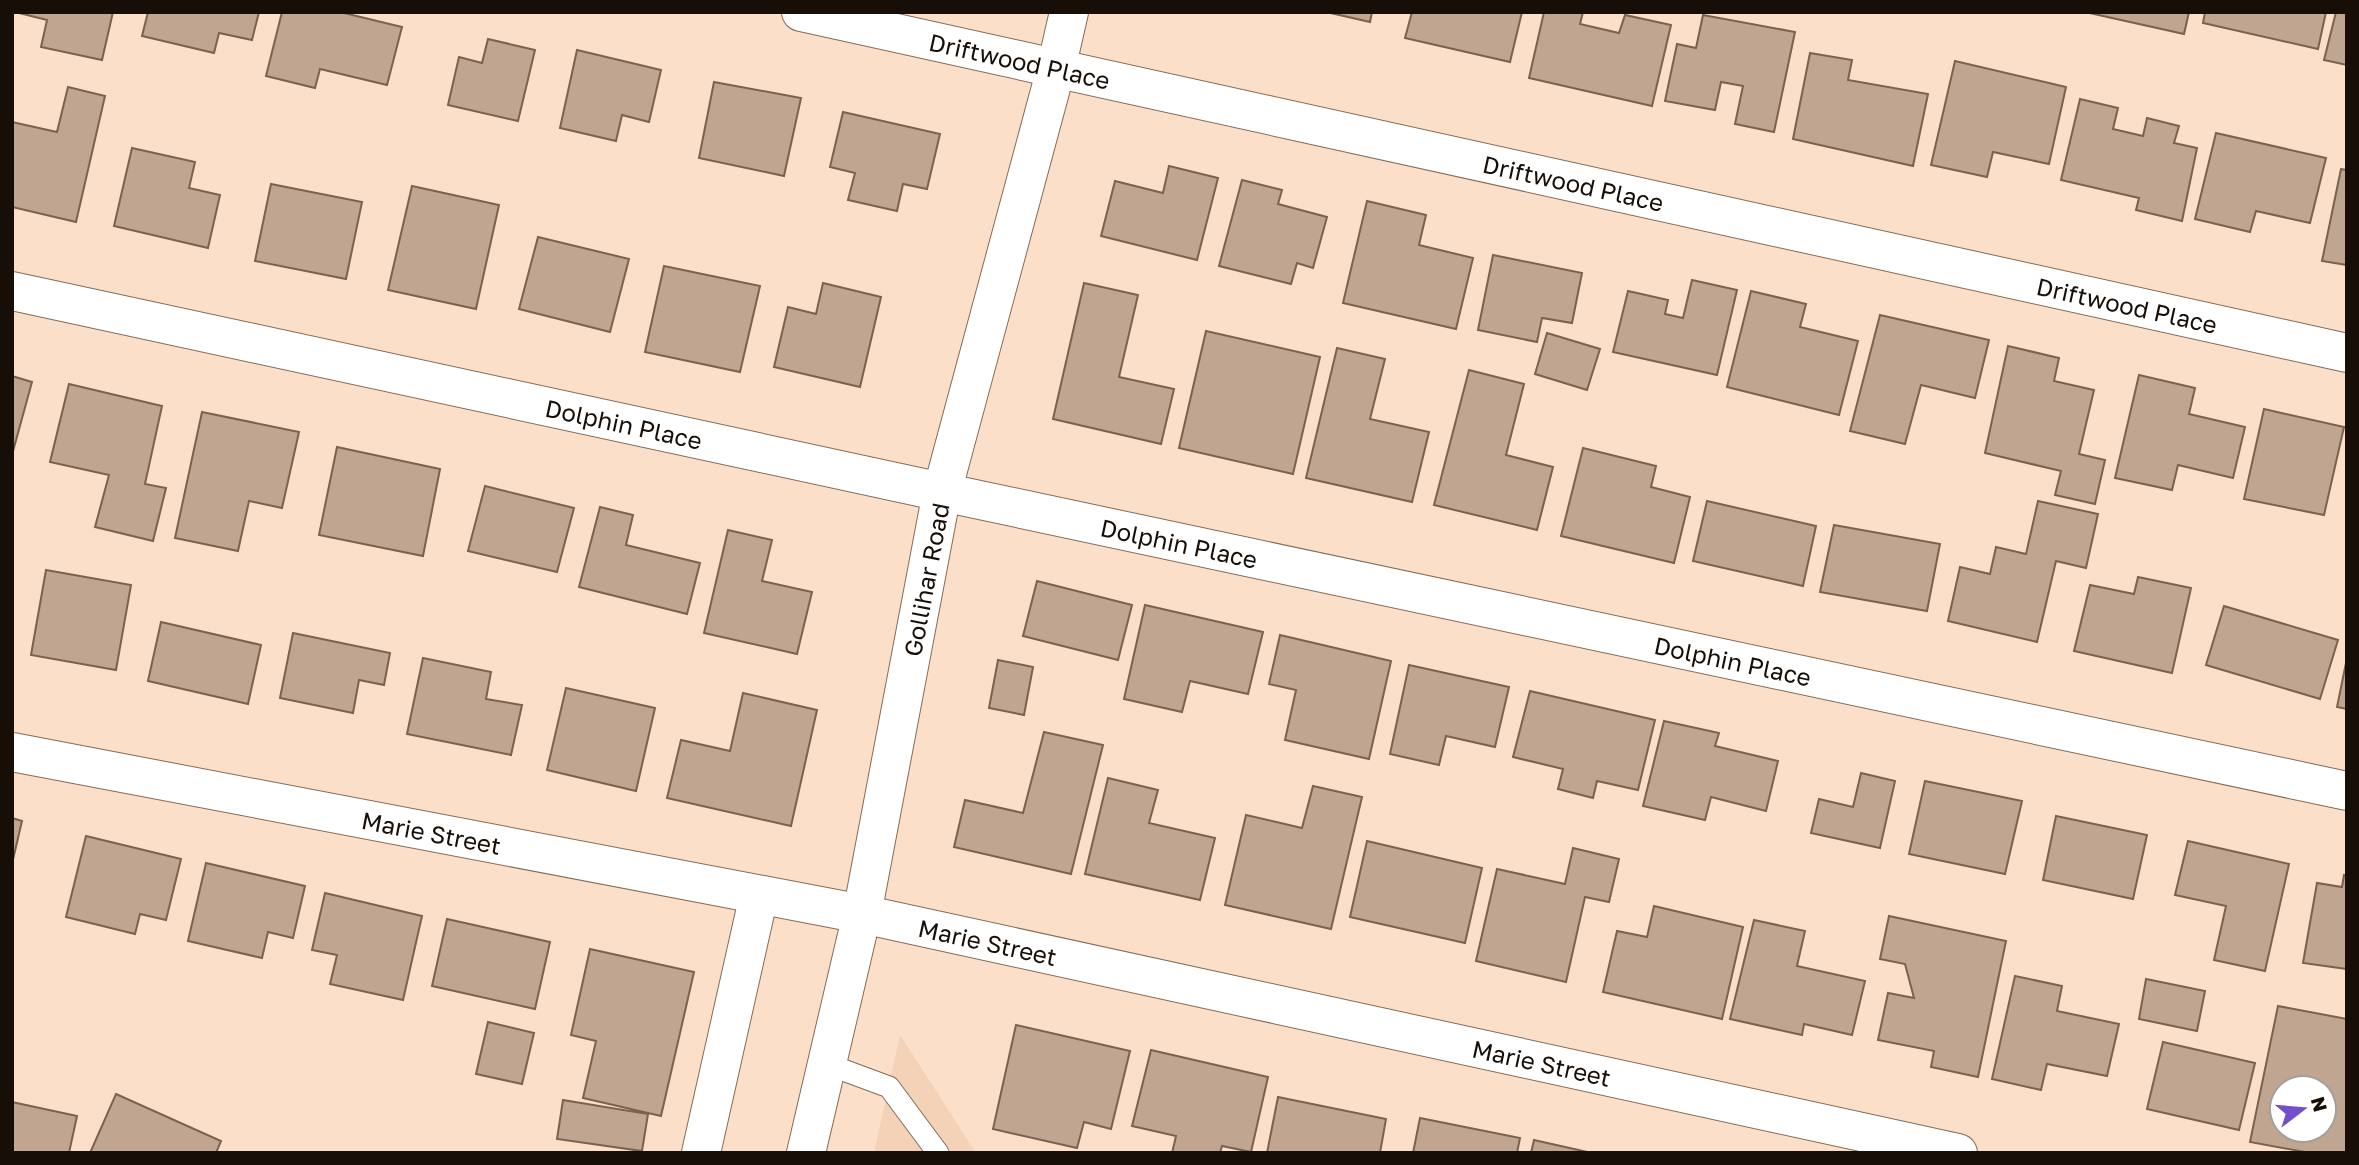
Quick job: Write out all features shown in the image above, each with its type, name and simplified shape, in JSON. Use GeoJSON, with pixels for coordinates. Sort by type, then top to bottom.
{"type":"FeatureCollection","features":[{"type":"Feature","properties":{"kind":"street","name":"Driftwood Place"},"geometry":{"type":"LineString","coordinates":[[801,12],[2347,353]]}},
{"type":"Feature","properties":{"kind":"street","name":"Gollihar Road"},"geometry":{"type":"LineString","coordinates":[[806,1153],[862,914],[942,492],[1069,12]]}},
{"type":"Feature","properties":{"kind":"street","name":"Dolphin Place"},"geometry":{"type":"LineString","coordinates":[[12,291],[2347,792]]}},
{"type":"Feature","properties":{"kind":"street","name":"Marie Street"},"geometry":{"type":"LineString","coordinates":[[12,752],[862,914],[1958,1153]]}},
{"type":"Feature","properties":{"kind":"street"},"geometry":{"type":"LineString","coordinates":[[701,1153],[759,895]]}},
{"type":"Feature","properties":{"kind":"lane"},"geometry":{"type":"LineString","coordinates":[[827,1064],[889,1087],[938,1153]]}},
{"type":"Feature","properties":{"kind":"shaded area"},"geometry":{"type":"Polygon","coordinates":[[[900,1035],[976,1153],[874,1153],[900,1035]]]}},
{"type":"Feature","properties":{"kind":"building"},"geometry":{"type":"Polygon","coordinates":[[[15,12],[113,12],[102,60],[41,47],[47,20],[15,12]]]}},
{"type":"Feature","properties":{"kind":"building"},"geometry":{"type":"Polygon","coordinates":[[[148,12],[259,12],[252,40],[219,33],[214,53],[142,36],[148,12]]]}},
{"type":"Feature","properties":{"kind":"building"},"geometry":{"type":"Polygon","coordinates":[[[282,12],[340,12],[402,27],[387,85],[320,69],[315,88],[266,76],[282,12]]]}},
{"type":"Feature","properties":{"kind":"building"},"geometry":{"type":"Polygon","coordinates":[[[1326,12],[1372,12],[1370,22],[1326,12]]]}},
{"type":"Feature","properties":{"kind":"building"},"geometry":{"type":"Polygon","coordinates":[[[1412,12],[1522,12],[1510,62],[1405,38],[1412,12]]]}},
{"type":"Feature","properties":{"kind":"building"},"geometry":{"type":"Polygon","coordinates":[[[1544,12],[1583,12],[1580,24],[1619,33],[1625,15],[1671,25],[1652,106],[1529,78],[1544,12]]]}},
{"type":"Feature","properties":{"kind":"building"},"geometry":{"type":"Polygon","coordinates":[[[2085,12],[2189,12],[2184,34],[2085,12]]]}},
{"type":"Feature","properties":{"kind":"building"},"geometry":{"type":"Polygon","coordinates":[[[2205,12],[2326,12],[2318,49],[2203,23],[2205,12]]]}},
{"type":"Feature","properties":{"kind":"building"},"geometry":{"type":"Polygon","coordinates":[[[2336,12],[2347,12],[2347,65],[2324,60],[2336,12]]]}},
{"type":"Feature","properties":{"kind":"building"},"geometry":{"type":"Polygon","coordinates":[[[1703,15],[1795,32],[1774,132],[1735,124],[1743,86],[1721,82],[1715,110],[1665,101],[1677,44],[1696,48],[1703,15]]]}},
{"type":"Feature","properties":{"kind":"building"},"geometry":{"type":"Polygon","coordinates":[[[488,39],[535,50],[518,121],[448,105],[459,57],[482,63],[488,39]]]}},
{"type":"Feature","properties":{"kind":"building"},"geometry":{"type":"Polygon","coordinates":[[[577,50],[661,70],[649,122],[622,115],[616,141],[560,128],[577,50]]]}},
{"type":"Feature","properties":{"kind":"building"},"geometry":{"type":"Polygon","coordinates":[[[1810,53],[1852,60],[1848,80],[1928,94],[1913,166],[1793,139],[1810,53]]]}},
{"type":"Feature","properties":{"kind":"building"},"geometry":{"type":"Polygon","coordinates":[[[1955,61],[2066,87],[2049,164],[1993,152],[1987,177],[1931,165],[1955,61]]]}},
{"type":"Feature","properties":{"kind":"building"},"geometry":{"type":"Polygon","coordinates":[[[714,82],[801,98],[784,176],[699,158],[714,82]]]}},
{"type":"Feature","properties":{"kind":"building"},"geometry":{"type":"Polygon","coordinates":[[[68,87],[105,96],[76,222],[12,207],[12,122],[57,132],[68,87]]]}},
{"type":"Feature","properties":{"kind":"building"},"geometry":{"type":"Polygon","coordinates":[[[2080,99],[2118,108],[2113,129],[2143,136],[2147,118],[2179,126],[2174,143],[2197,148],[2182,221],[2136,210],[2139,198],[2061,180],[2080,99]]]}},
{"type":"Feature","properties":{"kind":"building"},"geometry":{"type":"Polygon","coordinates":[[[843,112],[940,134],[927,189],[903,184],[897,211],[848,200],[855,173],[830,167],[843,112]]]}},
{"type":"Feature","properties":{"kind":"building"},"geometry":{"type":"Polygon","coordinates":[[[2216,133],[2326,158],[2310,223],[2256,211],[2250,232],[2195,219],[2216,133]]]}},
{"type":"Feature","properties":{"kind":"building"},"geometry":{"type":"Polygon","coordinates":[[[132,148],[195,162],[189,188],[220,195],[208,248],[114,226],[132,148]]]}},
{"type":"Feature","properties":{"kind":"building"},"geometry":{"type":"Polygon","coordinates":[[[1169,166],[1218,178],[1197,260],[1101,236],[1115,181],[1163,193],[1169,166]]]}},
{"type":"Feature","properties":{"kind":"building"},"geometry":{"type":"Polygon","coordinates":[[[2341,169],[2347,170],[2347,265],[2322,261],[2341,169]]]}},
{"type":"Feature","properties":{"kind":"building"},"geometry":{"type":"Polygon","coordinates":[[[1242,180],[1282,190],[1278,204],[1327,217],[1313,268],[1297,263],[1291,284],[1219,266],[1242,180]]]}},
{"type":"Feature","properties":{"kind":"building"},"geometry":{"type":"Polygon","coordinates":[[[271,184],[362,202],[346,279],[255,261],[271,184]]]}},
{"type":"Feature","properties":{"kind":"building"},"geometry":{"type":"Polygon","coordinates":[[[412,186],[499,205],[476,309],[388,290],[412,186]]]}},
{"type":"Feature","properties":{"kind":"building"},"geometry":{"type":"Polygon","coordinates":[[[1367,201],[1426,215],[1419,245],[1473,258],[1456,329],[1343,303],[1367,201]]]}},
{"type":"Feature","properties":{"kind":"building"},"geometry":{"type":"Polygon","coordinates":[[[538,237],[629,259],[610,332],[519,309],[538,237]]]}},
{"type":"Feature","properties":{"kind":"building"},"geometry":{"type":"Polygon","coordinates":[[[1493,255],[1582,273],[1572,323],[1542,318],[1537,342],[1478,330],[1493,255]]]}},
{"type":"Feature","properties":{"kind":"building"},"geometry":{"type":"Polygon","coordinates":[[[664,266],[760,286],[740,372],[645,352],[664,266]]]}},
{"type":"Feature","properties":{"kind":"building"},"geometry":{"type":"Polygon","coordinates":[[[1692,280],[1737,290],[1717,375],[1613,352],[1628,291],[1668,300],[1665,314],[1683,318],[1692,280]]]}},
{"type":"Feature","properties":{"kind":"building"},"geometry":{"type":"Polygon","coordinates":[[[823,283],[881,297],[860,387],[774,367],[788,307],[816,314],[823,283]]]}},
{"type":"Feature","properties":{"kind":"building"},"geometry":{"type":"Polygon","coordinates":[[[1084,283],[1138,295],[1119,377],[1174,389],[1161,444],[1053,419],[1084,283]]]}},
{"type":"Feature","properties":{"kind":"building"},"geometry":{"type":"Polygon","coordinates":[[[1751,291],[1806,304],[1800,327],[1858,341],[1839,415],[1727,387],[1751,291]]]}},
{"type":"Feature","properties":{"kind":"building"},"geometry":{"type":"Polygon","coordinates":[[[1880,315],[1989,340],[1975,398],[1921,385],[1905,444],[1850,431],[1880,315]]]}},
{"type":"Feature","properties":{"kind":"building"},"geometry":{"type":"Polygon","coordinates":[[[1206,331],[1320,357],[1293,474],[1179,448],[1206,331]]]}},
{"type":"Feature","properties":{"kind":"building"},"geometry":{"type":"Polygon","coordinates":[[[1547,333],[1600,349],[1587,390],[1535,374],[1547,333]]]}},
{"type":"Feature","properties":{"kind":"building"},"geometry":{"type":"Polygon","coordinates":[[[2008,346],[2059,358],[2054,381],[2094,390],[2079,454],[2105,460],[2095,504],[2055,495],[2061,471],[1985,453],[2008,346]]]}},
{"type":"Feature","properties":{"kind":"building"},"geometry":{"type":"Polygon","coordinates":[[[1337,348],[1385,359],[1370,419],[1429,432],[1412,502],[1306,478],[1337,348]]]}},
{"type":"Feature","properties":{"kind":"building"},"geometry":{"type":"Polygon","coordinates":[[[1469,370],[1524,384],[1506,455],[1553,467],[1537,530],[1434,505],[1469,370]]]}},
{"type":"Feature","properties":{"kind":"building"},"geometry":{"type":"Polygon","coordinates":[[[2139,375],[2195,388],[2189,414],[2245,427],[2233,478],[2178,465],[2172,490],[2115,478],[2139,375]]]}},
{"type":"Feature","properties":{"kind":"building"},"geometry":{"type":"Polygon","coordinates":[[[12,376],[32,382],[12,455],[12,376]]]}},
{"type":"Feature","properties":{"kind":"building"},"geometry":{"type":"Polygon","coordinates":[[[69,384],[162,406],[145,484],[166,488],[153,541],[95,527],[109,475],[50,462],[69,384]]]}},
{"type":"Feature","properties":{"kind":"building"},"geometry":{"type":"Polygon","coordinates":[[[2264,409],[2344,427],[2324,515],[2244,499],[2264,409]]]}},
{"type":"Feature","properties":{"kind":"building"},"geometry":{"type":"Polygon","coordinates":[[[202,412],[299,432],[282,508],[249,501],[238,551],[175,538],[202,412]]]}},
{"type":"Feature","properties":{"kind":"building"},"geometry":{"type":"Polygon","coordinates":[[[337,447],[440,469],[423,556],[319,535],[337,447]]]}},
{"type":"Feature","properties":{"kind":"building"},"geometry":{"type":"Polygon","coordinates":[[[1583,448],[1656,466],[1651,487],[1690,497],[1674,563],[1561,536],[1583,448]]]}},
{"type":"Feature","properties":{"kind":"building"},"geometry":{"type":"Polygon","coordinates":[[[485,486],[574,508],[557,572],[468,551],[485,486]]]}},
{"type":"Feature","properties":{"kind":"building"},"geometry":{"type":"Polygon","coordinates":[[[1707,501],[1816,526],[1803,586],[1693,561],[1707,501]]]}},
{"type":"Feature","properties":{"kind":"building"},"geometry":{"type":"Polygon","coordinates":[[[2038,501],[2098,514],[2086,568],[2056,561],[2037,642],[1948,621],[1960,567],[1990,574],[1996,547],[2026,554],[2038,501]]]}},
{"type":"Feature","properties":{"kind":"building"},"geometry":{"type":"Polygon","coordinates":[[[600,507],[633,515],[626,545],[700,563],[687,614],[579,587],[600,507]]]}},
{"type":"Feature","properties":{"kind":"building"},"geometry":{"type":"Polygon","coordinates":[[[1834,525],[1940,544],[1927,611],[1820,592],[1834,525]]]}},
{"type":"Feature","properties":{"kind":"building"},"geometry":{"type":"Polygon","coordinates":[[[728,530],[772,540],[762,581],[812,592],[797,654],[704,633],[728,530]]]}},
{"type":"Feature","properties":{"kind":"building"},"geometry":{"type":"Polygon","coordinates":[[[46,570],[131,585],[116,670],[31,655],[46,570]]]}},
{"type":"Feature","properties":{"kind":"building"},"geometry":{"type":"Polygon","coordinates":[[[2138,577],[2191,588],[2172,673],[2074,651],[2090,585],[2134,594],[2138,577]]]}},
{"type":"Feature","properties":{"kind":"building"},"geometry":{"type":"Polygon","coordinates":[[[1037,581],[1132,605],[1118,660],[1023,636],[1037,581]]]}},
{"type":"Feature","properties":{"kind":"building"},"geometry":{"type":"Polygon","coordinates":[[[1145,605],[1263,632],[1248,694],[1190,681],[1182,712],[1124,699],[1145,605]]]}},
{"type":"Feature","properties":{"kind":"building"},"geometry":{"type":"Polygon","coordinates":[[[2224,606],[2338,640],[2320,699],[2206,665],[2224,606]]]}},
{"type":"Feature","properties":{"kind":"building"},"geometry":{"type":"Polygon","coordinates":[[[161,622],[261,645],[248,704],[148,681],[161,622]]]}},
{"type":"Feature","properties":{"kind":"building"},"geometry":{"type":"Polygon","coordinates":[[[293,633],[390,653],[384,685],[359,680],[353,713],[280,698],[293,633]]]}},
{"type":"Feature","properties":{"kind":"building"},"geometry":{"type":"Polygon","coordinates":[[[1280,635],[1391,661],[1369,759],[1285,740],[1296,690],[1269,684],[1280,635]]]}},
{"type":"Feature","properties":{"kind":"building"},"geometry":{"type":"Polygon","coordinates":[[[423,658],[491,672],[486,699],[522,705],[511,755],[407,734],[423,658]]]}},
{"type":"Feature","properties":{"kind":"building"},"geometry":{"type":"Polygon","coordinates":[[[2347,658],[2347,709],[2337,707],[2347,658]]]}},
{"type":"Feature","properties":{"kind":"building"},"geometry":{"type":"Polygon","coordinates":[[[998,660],[1033,667],[1024,715],[989,708],[998,660]]]}},
{"type":"Feature","properties":{"kind":"building"},"geometry":{"type":"Polygon","coordinates":[[[1409,665],[1509,687],[1495,747],[1446,736],[1439,765],[1390,754],[1409,665]]]}},
{"type":"Feature","properties":{"kind":"building"},"geometry":{"type":"Polygon","coordinates":[[[566,688],[655,708],[636,791],[547,770],[566,688]]]}},
{"type":"Feature","properties":{"kind":"building"},"geometry":{"type":"Polygon","coordinates":[[[1530,691],[1655,720],[1638,790],[1597,781],[1593,798],[1558,789],[1563,769],[1513,757],[1530,691]]]}},
{"type":"Feature","properties":{"kind":"building"},"geometry":{"type":"Polygon","coordinates":[[[743,693],[817,710],[791,826],[667,798],[681,740],[730,751],[743,693]]]}},
{"type":"Feature","properties":{"kind":"building"},"geometry":{"type":"Polygon","coordinates":[[[1664,721],[1719,733],[1715,746],[1778,761],[1766,811],[1711,797],[1705,820],[1643,806],[1664,721]]]}},
{"type":"Feature","properties":{"kind":"building"},"geometry":{"type":"Polygon","coordinates":[[[1044,732],[1103,745],[1071,874],[954,847],[965,800],[1023,813],[1044,732]]]}},
{"type":"Feature","properties":{"kind":"building"},"geometry":{"type":"Polygon","coordinates":[[[1861,773],[1895,781],[1880,848],[1811,833],[1819,799],[1853,807],[1861,773]]]}},
{"type":"Feature","properties":{"kind":"building"},"geometry":{"type":"Polygon","coordinates":[[[1108,778],[1158,790],[1149,823],[1215,838],[1200,900],[1085,874],[1108,778]]]}},
{"type":"Feature","properties":{"kind":"building"},"geometry":{"type":"Polygon","coordinates":[[[1925,781],[2022,801],[2005,874],[1909,854],[1925,781]]]}},
{"type":"Feature","properties":{"kind":"building"},"geometry":{"type":"Polygon","coordinates":[[[1313,786],[1362,797],[1331,929],[1225,905],[1246,815],[1302,828],[1313,786]]]}},
{"type":"Feature","properties":{"kind":"building"},"geometry":{"type":"Polygon","coordinates":[[[2056,816],[2147,835],[2133,899],[2043,880],[2056,816]]]}},
{"type":"Feature","properties":{"kind":"building"},"geometry":{"type":"Polygon","coordinates":[[[12,818],[22,821],[12,864],[12,818]]]}},
{"type":"Feature","properties":{"kind":"building"},"geometry":{"type":"Polygon","coordinates":[[[86,836],[181,859],[166,920],[140,914],[135,934],[66,917],[86,836]]]}},
{"type":"Feature","properties":{"kind":"building"},"geometry":{"type":"Polygon","coordinates":[[[1367,841],[1482,868],[1465,943],[1350,917],[1367,841]]]}},
{"type":"Feature","properties":{"kind":"building"},"geometry":{"type":"Polygon","coordinates":[[[2188,841],[2289,864],[2265,971],[2214,960],[2226,906],[2175,895],[2188,841]]]}},
{"type":"Feature","properties":{"kind":"building"},"geometry":{"type":"Polygon","coordinates":[[[1573,848],[1619,859],[1609,902],[1585,897],[1566,982],[1476,961],[1497,869],[1565,884],[1573,848]]]}},
{"type":"Feature","properties":{"kind":"building"},"geometry":{"type":"Polygon","coordinates":[[[206,863],[305,886],[293,938],[268,932],[262,958],[188,941],[206,863]]]}},
{"type":"Feature","properties":{"kind":"building"},"geometry":{"type":"Polygon","coordinates":[[[2344,875],[2347,876],[2347,969],[2303,963],[2317,883],[2342,887],[2344,875]]]}},
{"type":"Feature","properties":{"kind":"building"},"geometry":{"type":"Polygon","coordinates":[[[325,893],[422,916],[403,1000],[330,984],[337,955],[312,950],[325,893]]]}},
{"type":"Feature","properties":{"kind":"building"},"geometry":{"type":"Polygon","coordinates":[[[1654,906],[1743,927],[1722,1019],[1603,992],[1617,931],[1647,937],[1654,906]]]}},
{"type":"Feature","properties":{"kind":"building"},"geometry":{"type":"Polygon","coordinates":[[[1889,916],[2006,941],[1978,1077],[1931,1067],[1934,1051],[1878,1040],[1888,993],[1914,998],[1905,964],[1880,959],[1889,916]]]}},
{"type":"Feature","properties":{"kind":"building"},"geometry":{"type":"Polygon","coordinates":[[[447,919],[550,942],[535,1009],[432,986],[447,919]]]}},
{"type":"Feature","properties":{"kind":"building"},"geometry":{"type":"Polygon","coordinates":[[[1754,920],[1805,931],[1797,966],[1865,981],[1852,1035],[1804,1024],[1802,1035],[1730,1019],[1754,920]]]}},
{"type":"Feature","properties":{"kind":"building"},"geometry":{"type":"Polygon","coordinates":[[[590,949],[694,972],[661,1116],[583,1098],[596,1041],[571,1035],[590,949]]]}},
{"type":"Feature","properties":{"kind":"building"},"geometry":{"type":"Polygon","coordinates":[[[2015,976],[2062,986],[2057,1011],[2119,1024],[2107,1076],[2047,1064],[2041,1090],[1992,1079],[2015,976]]]}},
{"type":"Feature","properties":{"kind":"building"},"geometry":{"type":"Polygon","coordinates":[[[2146,979],[2205,991],[2197,1031],[2139,1019],[2146,979]]]}},
{"type":"Feature","properties":{"kind":"building"},"geometry":{"type":"Polygon","coordinates":[[[2278,1006],[2347,1019],[2347,1153],[2310,1153],[2250,1142],[2278,1006]]]}},
{"type":"Feature","properties":{"kind":"building"},"geometry":{"type":"Polygon","coordinates":[[[488,1022],[534,1033],[522,1084],[476,1074],[488,1022]]]}},
{"type":"Feature","properties":{"kind":"building"},"geometry":{"type":"Polygon","coordinates":[[[1016,1025],[1130,1051],[1111,1129],[1084,1122],[1077,1148],[993,1129],[1016,1025]]]}},
{"type":"Feature","properties":{"kind":"building"},"geometry":{"type":"Polygon","coordinates":[[[2163,1042],[2255,1063],[2239,1130],[2147,1109],[2163,1042]]]}},
{"type":"Feature","properties":{"kind":"building"},"geometry":{"type":"Polygon","coordinates":[[[1151,1050],[1268,1077],[1251,1152],[1222,1146],[1220,1153],[1172,1153],[1176,1136],[1132,1126],[1151,1050]]]}},
{"type":"Feature","properties":{"kind":"building"},"geometry":{"type":"Polygon","coordinates":[[[116,1094],[221,1141],[216,1153],[90,1153],[116,1094]]]}},
{"type":"Feature","properties":{"kind":"building"},"geometry":{"type":"Polygon","coordinates":[[[1278,1097],[1386,1119],[1380,1153],[1267,1153],[1278,1097]]]}},
{"type":"Feature","properties":{"kind":"building"},"geometry":{"type":"Polygon","coordinates":[[[563,1100],[648,1114],[642,1151],[557,1139],[563,1100]]]}},
{"type":"Feature","properties":{"kind":"building"},"geometry":{"type":"Polygon","coordinates":[[[12,1102],[77,1116],[69,1153],[12,1153],[12,1102]]]}},
{"type":"Feature","properties":{"kind":"building"},"geometry":{"type":"Polygon","coordinates":[[[1420,1118],[1520,1138],[1517,1153],[1413,1153],[1420,1118]]]}},
{"type":"Feature","properties":{"kind":"building"},"geometry":{"type":"Polygon","coordinates":[[[1534,1140],[1592,1153],[1531,1153],[1534,1140]]]}}]}
